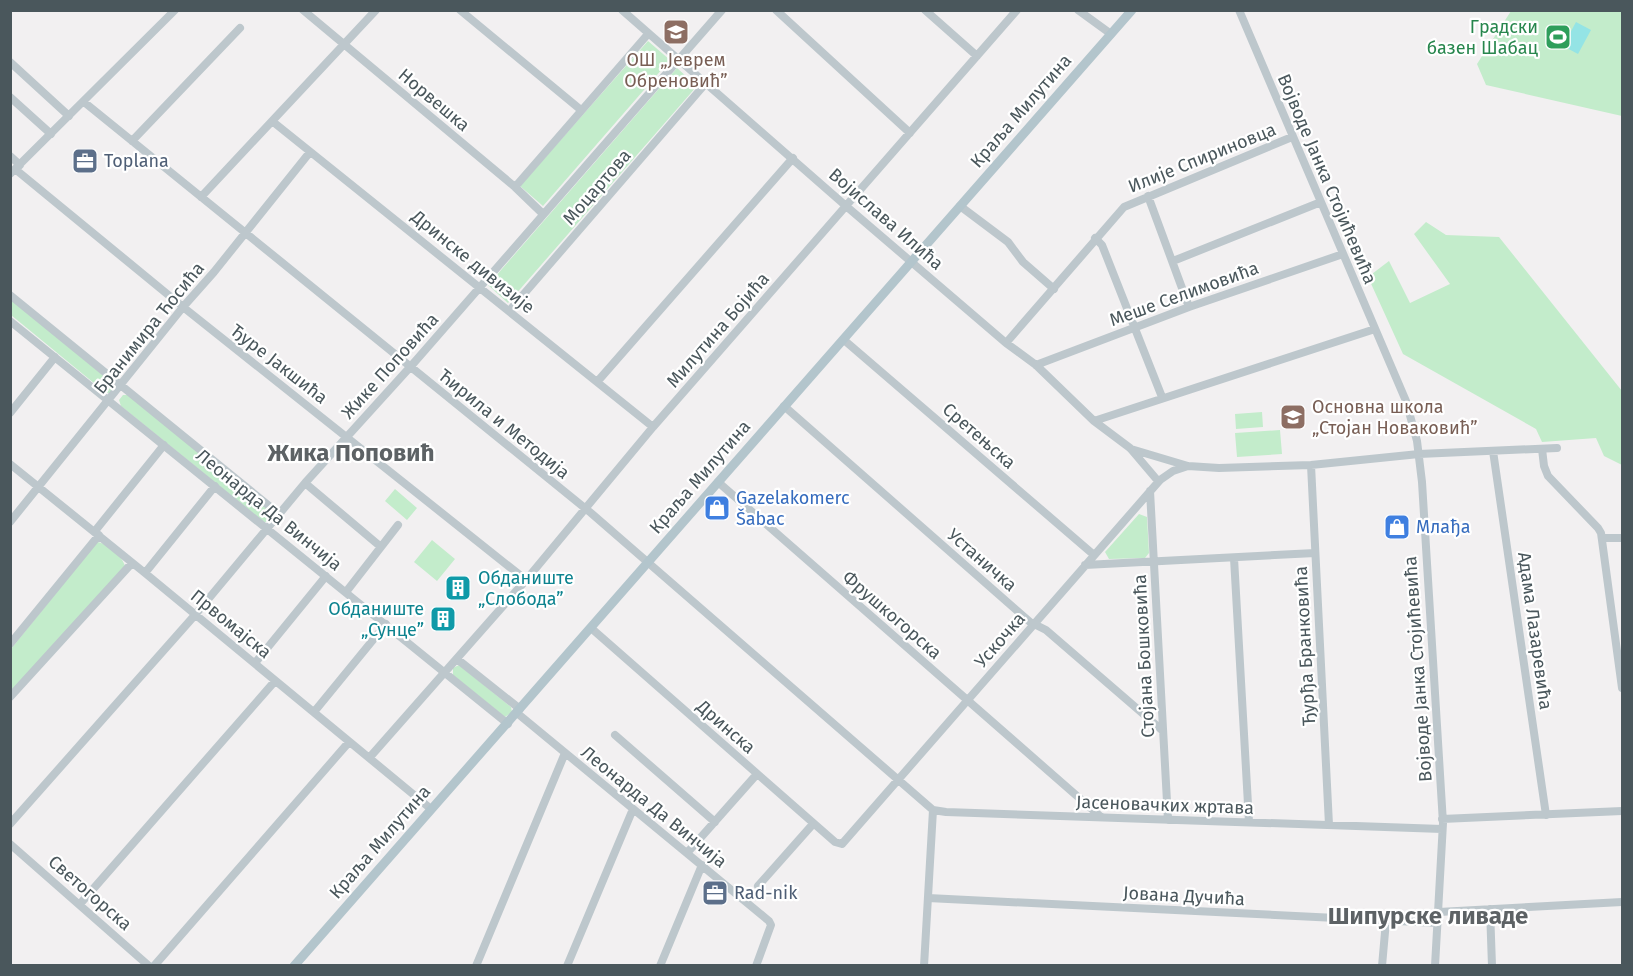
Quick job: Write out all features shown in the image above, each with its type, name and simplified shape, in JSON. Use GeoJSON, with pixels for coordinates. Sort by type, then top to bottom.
{"type":"FeatureCollection","features":[{"type":"Feature","properties":{"kind":"main road","name":"Краља Милутина"},"geometry":{"type":"LineString","coordinates":[[294,966],[1132,10]]}},
{"type":"Feature","properties":{"kind":"street"},"geometry":{"type":"LineString","coordinates":[[15,169],[175,10]]}},
{"type":"Feature","properties":{"kind":"street","name":"Норвешка"},"geometry":{"type":"LineString","coordinates":[[303,10],[515,187],[543,214]]}},
{"type":"Feature","properties":{"kind":"street"},"geometry":{"type":"LineString","coordinates":[[201,197],[376,10]]}},
{"type":"Feature","properties":{"kind":"street"},"geometry":{"type":"LineString","coordinates":[[460,10],[581,110]]}},
{"type":"Feature","properties":{"kind":"street","name":"Војислава Илића"},"geometry":{"type":"LineString","coordinates":[[622,10],[846,206],[1036,365],[1094,421],[1130,448]]}},
{"type":"Feature","properties":{"kind":"street","name":"Жике Поповића"},"geometry":{"type":"LineString","coordinates":[[10,824],[195,615],[305,483],[410,367],[722,10]]}},
{"type":"Feature","properties":{"kind":"street"},"geometry":{"type":"LineString","coordinates":[[776,10],[910,133]]}},
{"type":"Feature","properties":{"kind":"street"},"geometry":{"type":"LineString","coordinates":[[925,10],[977,56]]}},
{"type":"Feature","properties":{"kind":"street","name":"Милутина Бојића"},"geometry":{"type":"LineString","coordinates":[[370,757],[526,580],[653,427],[1017,10]]}},
{"type":"Feature","properties":{"kind":"street"},"geometry":{"type":"LineString","coordinates":[[1078,10],[1112,34]]}},
{"type":"Feature","properties":{"kind":"street","name":"Војводе Јанка Стојићевића"},"geometry":{"type":"LineString","coordinates":[[1239,10],[1406,401],[1413,424],[1419,454],[1442,819],[1435,966]]}},
{"type":"Feature","properties":{"kind":"street"},"geometry":{"type":"LineString","coordinates":[[132,141],[240,28]]}},
{"type":"Feature","properties":{"kind":"street"},"geometry":{"type":"LineString","coordinates":[[515,187],[648,34]]}},
{"type":"Feature","properties":{"kind":"street"},"geometry":{"type":"LineString","coordinates":[[10,62],[69,116]]}},
{"type":"Feature","properties":{"kind":"street","name":"Моцартова"},"geometry":{"type":"LineString","coordinates":[[510,310],[706,83]]}},
{"type":"Feature","properties":{"kind":"street"},"geometry":{"type":"LineString","coordinates":[[10,96],[51,134]]}},
{"type":"Feature","properties":{"kind":"street","name":"Ћирила и Методија"},"geometry":{"type":"LineString","coordinates":[[84,102],[585,508],[898,779]]}},
{"type":"Feature","properties":{"kind":"street","name":"Дринске дивизије"},"geometry":{"type":"LineString","coordinates":[[272,121],[653,427]]}},
{"type":"Feature","properties":{"kind":"street","name":"Илије Спириновца"},"geometry":{"type":"LineString","coordinates":[[1006,342],[1124,207],[1292,136]]}},
{"type":"Feature","properties":{"kind":"street","name":"Бранимира Ћосића"},"geometry":{"type":"LineString","coordinates":[[10,522],[310,152]]}},
{"type":"Feature","properties":{"kind":"street","name":"Ђуре Јакшића"},"geometry":{"type":"LineString","coordinates":[[10,156],[15,169],[183,307],[526,580]]}},
{"type":"Feature","properties":{"kind":"street"},"geometry":{"type":"LineString","coordinates":[[597,382],[793,158]]}},
{"type":"Feature","properties":{"kind":"street"},"geometry":{"type":"LineString","coordinates":[[1148,196],[1189,307]]}},
{"type":"Feature","properties":{"kind":"street"},"geometry":{"type":"LineString","coordinates":[[1173,261],[1321,202]]}},
{"type":"Feature","properties":{"kind":"street"},"geometry":{"type":"LineString","coordinates":[[960,206],[1008,242],[1023,262],[1054,289]]}},
{"type":"Feature","properties":{"kind":"street"},"geometry":{"type":"LineString","coordinates":[[1095,238],[1102,245],[1162,397]]}},
{"type":"Feature","properties":{"kind":"street","name":"Меше Селимовића"},"geometry":{"type":"LineString","coordinates":[[1036,365],[1189,307],[1343,254]]}},
{"type":"Feature","properties":{"kind":"street","name":"Леонарда Да Винчија"},"geometry":{"type":"LineString","coordinates":[[10,295],[279,514]]}},
{"type":"Feature","properties":{"kind":"street","name":"Леонарда Да Винчија"},"geometry":{"type":"LineString","coordinates":[[10,321],[508,724]]}},
{"type":"Feature","properties":{"kind":"street"},"geometry":{"type":"LineString","coordinates":[[1094,421],[1375,329]]}},
{"type":"Feature","properties":{"kind":"street","name":"Сретењска"},"geometry":{"type":"LineString","coordinates":[[844,340],[1094,555]]}},
{"type":"Feature","properties":{"kind":"street"},"geometry":{"type":"LineString","coordinates":[[10,413],[55,357]]}},
{"type":"Feature","properties":{"kind":"street","name":"Устаничка"},"geometry":{"type":"LineString","coordinates":[[784,406],[1034,624],[1047,630],[1163,731]]}},
{"type":"Feature","properties":{"kind":"street"},"geometry":{"type":"LineString","coordinates":[[10,644],[164,445]]}},
{"type":"Feature","properties":{"kind":"street"},"geometry":{"type":"LineString","coordinates":[[1130,448],[1188,466],[1219,468],[1311,465],[1419,454],[1557,448]]}},
{"type":"Feature","properties":{"kind":"street"},"geometry":{"type":"LineString","coordinates":[[1130,448],[1158,481]]}},
{"type":"Feature","properties":{"kind":"street"},"geometry":{"type":"LineString","coordinates":[[1542,449],[1548,476],[1598,528],[1602,538],[1618,629],[1623,688]]}},
{"type":"Feature","properties":{"kind":"street","name":"Адама Лазаревића"},"geometry":{"type":"LineString","coordinates":[[1493,451],[1546,815]]}},
{"type":"Feature","properties":{"kind":"street","name":"Првомајска"},"geometry":{"type":"LineString","coordinates":[[10,464],[431,809]]}},
{"type":"Feature","properties":{"kind":"street","name":"Ђурђа Бранковића"},"geometry":{"type":"LineString","coordinates":[[1311,465],[1329,825]]}},
{"type":"Feature","properties":{"kind":"street","name":"Ускочка"},"geometry":{"type":"LineString","coordinates":[[842,844],[1158,481],[1173,471],[1188,466]]}},
{"type":"Feature","properties":{"kind":"street","name":"Фрушкогорска"},"geometry":{"type":"LineString","coordinates":[[718,482],[1101,818]]}},
{"type":"Feature","properties":{"kind":"street"},"geometry":{"type":"LineString","coordinates":[[305,483],[381,547]]}},
{"type":"Feature","properties":{"kind":"street"},"geometry":{"type":"LineString","coordinates":[[145,573],[215,486]]}},
{"type":"Feature","properties":{"kind":"street","name":"Стојана Бошковића"},"geometry":{"type":"LineString","coordinates":[[1150,491],[1168,820]]}},
{"type":"Feature","properties":{"kind":"street"},"geometry":{"type":"LineString","coordinates":[[346,592],[398,525]]}},
{"type":"Feature","properties":{"kind":"street"},"geometry":{"type":"LineString","coordinates":[[1602,538],[1623,538]]}},
{"type":"Feature","properties":{"kind":"street"},"geometry":{"type":"LineString","coordinates":[[1085,565],[1315,554]]}},
{"type":"Feature","properties":{"kind":"street"},"geometry":{"type":"LineString","coordinates":[[1234,558],[1249,822]]}},
{"type":"Feature","properties":{"kind":"street"},"geometry":{"type":"LineString","coordinates":[[10,697],[132,563]]}},
{"type":"Feature","properties":{"kind":"street"},"geometry":{"type":"LineString","coordinates":[[255,663],[326,576]]}},
{"type":"Feature","properties":{"kind":"street"},"geometry":{"type":"LineString","coordinates":[[314,712],[386,624]]}},
{"type":"Feature","properties":{"kind":"street","name":"Дринска"},"geometry":{"type":"LineString","coordinates":[[591,628],[835,843],[842,844]]}},
{"type":"Feature","properties":{"kind":"street","name":"Леонарда Да Винчија"},"geometry":{"type":"LineString","coordinates":[[457,659],[565,753],[768,920],[771,925],[756,966]]}},
{"type":"Feature","properties":{"kind":"street"},"geometry":{"type":"LineString","coordinates":[[80,904],[275,681]]}},
{"type":"Feature","properties":{"kind":"street"},"geometry":{"type":"LineString","coordinates":[[615,735],[715,822]]}},
{"type":"Feature","properties":{"kind":"street"},"geometry":{"type":"LineString","coordinates":[[154,966],[349,742]]}},
{"type":"Feature","properties":{"kind":"street"},"geometry":{"type":"LineString","coordinates":[[476,966],[565,753]]}},
{"type":"Feature","properties":{"kind":"street"},"geometry":{"type":"LineString","coordinates":[[687,853],[757,774]]}},
{"type":"Feature","properties":{"kind":"street"},"geometry":{"type":"LineString","coordinates":[[898,779],[933,810],[924,966]]}},
{"type":"Feature","properties":{"kind":"street"},"geometry":{"type":"LineString","coordinates":[[567,966],[633,809]]}},
{"type":"Feature","properties":{"kind":"street","name":"Јасеновачких жртава"},"geometry":{"type":"LineString","coordinates":[[933,810],[1442,829]]}},
{"type":"Feature","properties":{"kind":"street"},"geometry":{"type":"LineString","coordinates":[[1442,819],[1623,812]]}},
{"type":"Feature","properties":{"kind":"street"},"geometry":{"type":"LineString","coordinates":[[758,886],[813,824]]}},
{"type":"Feature","properties":{"kind":"street","name":"Светогорска"},"geometry":{"type":"LineString","coordinates":[[10,844],[149,966]]}},
{"type":"Feature","properties":{"kind":"street"},"geometry":{"type":"LineString","coordinates":[[660,966],[702,865]]}},
{"type":"Feature","properties":{"kind":"street","name":"Јована Дучића"},"geometry":{"type":"LineString","coordinates":[[928,898],[1438,923]]}},
{"type":"Feature","properties":{"kind":"street"},"geometry":{"type":"LineString","coordinates":[[1439,912],[1623,902]]}},
{"type":"Feature","properties":{"kind":"street"},"geometry":{"type":"LineString","coordinates":[[1490,909],[1492,966]]}},
{"type":"Feature","properties":{"kind":"street"},"geometry":{"type":"LineString","coordinates":[[1382,966],[1386,921]]}},
{"type":"Feature","properties":{"kind":"green space","name":"Градски базен Шабац"},"geometry":{"type":"Polygon","coordinates":[[[1511,11],[1622,11],[1622,116],[1486,85],[1477,64],[1511,11]]]}},
{"type":"Feature","properties":{"kind":"green space"},"geometry":{"type":"Polygon","coordinates":[[[648,41],[670,60],[543,206],[520,186],[648,41]]]}},
{"type":"Feature","properties":{"kind":"green space"},"geometry":{"type":"Polygon","coordinates":[[[677,68],[697,86],[508,303],[488,285],[677,68]]]}},
{"type":"Feature","properties":{"kind":"green space"},"geometry":{"type":"Polygon","coordinates":[[[1426,222],[1446,235],[1499,237],[1622,391],[1622,465],[1604,456],[1596,438],[1542,442],[1536,429],[1403,354],[1368,277],[1389,261],[1410,303],[1450,284],[1414,234],[1426,222]]]}},
{"type":"Feature","properties":{"kind":"green space"},"geometry":{"type":"Polygon","coordinates":[[[10,298],[116,386],[110,393],[106,393],[11,315],[10,298]]]}},
{"type":"Feature","properties":{"kind":"green space"},"geometry":{"type":"Polygon","coordinates":[[[123,395],[128,395],[272,512],[273,518],[264,522],[121,406],[119,400],[123,395]]]}},
{"type":"Feature","properties":{"kind":"green space"},"geometry":{"type":"Polygon","coordinates":[[[1262,412],[1263,427],[1236,429],[1235,414],[1262,412]]]}},
{"type":"Feature","properties":{"kind":"green space"},"geometry":{"type":"Polygon","coordinates":[[[1280,430],[1282,454],[1237,457],[1235,433],[1280,430]]]}},
{"type":"Feature","properties":{"kind":"green space"},"geometry":{"type":"Polygon","coordinates":[[[395,489],[417,508],[407,520],[385,501],[395,489]]]}},
{"type":"Feature","properties":{"kind":"green space"},"geometry":{"type":"Polygon","coordinates":[[[1139,514],[1147,517],[1149,553],[1145,558],[1109,559],[1105,552],[1139,514]]]}},
{"type":"Feature","properties":{"kind":"green space"},"geometry":{"type":"Polygon","coordinates":[[[432,540],[455,559],[437,581],[414,562],[432,540]]]}},
{"type":"Feature","properties":{"kind":"green space"},"geometry":{"type":"Polygon","coordinates":[[[97,542],[114,551],[125,566],[11,695],[11,649],[97,542]]]}},
{"type":"Feature","properties":{"kind":"green space"},"geometry":{"type":"Polygon","coordinates":[[[459,665],[511,707],[512,712],[505,717],[453,675],[453,668],[459,665]]]}},
{"type":"Feature","properties":{"kind":"water"},"geometry":{"type":"Polygon","coordinates":[[[1576,22],[1591,30],[1578,54],[1563,46],[1576,22]]]}},
{"type":"Feature","properties":{"kind":"place","name":"ОШ „Јеврем Обреновић”"},"geometry":{"type":"Point","coordinates":[676,32]}},
{"type":"Feature","properties":{"kind":"place","name":"Градски базен Шабац"},"geometry":{"type":"Point","coordinates":[1558,37]}},
{"type":"Feature","properties":{"kind":"place","name":"Toplana"},"geometry":{"type":"Point","coordinates":[85,161]}},
{"type":"Feature","properties":{"kind":"place","name":"Основна школа „Стојан Новаковић”"},"geometry":{"type":"Point","coordinates":[1293,417]}},
{"type":"Feature","properties":{"kind":"place","name":"Gazelakomerc Šabac"},"geometry":{"type":"Point","coordinates":[717,508]}},
{"type":"Feature","properties":{"kind":"place","name":"Млађа"},"geometry":{"type":"Point","coordinates":[1397,527]}},
{"type":"Feature","properties":{"kind":"place","name":"Обданиште „Слобода”"},"geometry":{"type":"Point","coordinates":[458,588]}},
{"type":"Feature","properties":{"kind":"place","name":"Обданиште „Сунце”"},"geometry":{"type":"Point","coordinates":[443,619]}},
{"type":"Feature","properties":{"kind":"place","name":"Rad-nik"},"geometry":{"type":"Point","coordinates":[715,893]}},
{"type":"Feature","properties":{"kind":"district","name":"Жика Поповић"},"geometry":{"type":"Point","coordinates":[351,453]}},
{"type":"Feature","properties":{"kind":"district","name":"Шипурске ливаде"},"geometry":{"type":"Point","coordinates":[1428,916]}}]}
